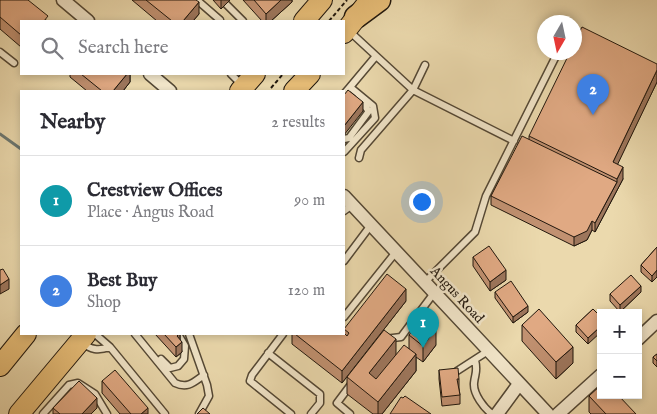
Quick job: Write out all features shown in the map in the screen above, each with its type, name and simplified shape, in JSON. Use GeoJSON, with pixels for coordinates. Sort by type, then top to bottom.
{"type":"FeatureCollection","features":[{"type":"Feature","properties":{"kind":"highway"},"geometry":{"type":"LineString","coordinates":[[345,20],[371,0]]}},
{"type":"Feature","properties":{"kind":"highway"},"geometry":{"type":"LineString","coordinates":[[345,20],[379,0]]}},
{"type":"Feature","properties":{"kind":"highway"},"geometry":{"type":"LineString","coordinates":[[305,20],[318,1]]}},
{"type":"Feature","properties":{"kind":"highway"},"geometry":{"type":"LineString","coordinates":[[295,90],[309,75]]}},
{"type":"Feature","properties":{"kind":"highway"},"geometry":{"type":"LineString","coordinates":[[0,366],[25,335]]}},
{"type":"Feature","properties":{"kind":"highway"},"geometry":{"type":"LineString","coordinates":[[21,413],[61,378],[87,336]]}},
{"type":"Feature","properties":{"kind":"street"},"geometry":{"type":"LineString","coordinates":[[63,0],[87,20]]}},
{"type":"Feature","properties":{"kind":"street"},"geometry":{"type":"LineString","coordinates":[[151,75],[169,90]]}},
{"type":"Feature","properties":{"kind":"street","name":"Angus Road"},"geometry":{"type":"LineString","coordinates":[[346,204],[396,252],[548,414]]}},
{"type":"Feature","properties":{"kind":"street"},"geometry":{"type":"LineString","coordinates":[[642,335],[657,322]]}},
{"type":"Feature","properties":{"kind":"street"},"geometry":{"type":"LineString","coordinates":[[558,414],[597,379]]}},
{"type":"Feature","properties":{"kind":"street"},"geometry":{"type":"LineString","coordinates":[[497,414],[519,384]]}},
{"type":"Feature","properties":{"kind":"lane"},"geometry":{"type":"LineString","coordinates":[[197,0],[219,20]]}},
{"type":"Feature","properties":{"kind":"lane"},"geometry":{"type":"LineString","coordinates":[[226,4],[242,20]]}},
{"type":"Feature","properties":{"kind":"lane"},"geometry":{"type":"LineString","coordinates":[[345,20],[376,56],[413,90],[514,141]]}},
{"type":"Feature","properties":{"kind":"lane"},"geometry":{"type":"LineString","coordinates":[[0,52],[14,63]]}},
{"type":"Feature","properties":{"kind":"lane"},"geometry":{"type":"LineString","coordinates":[[347,90],[376,56]]}},
{"type":"Feature","properties":{"kind":"lane"},"geometry":{"type":"LineString","coordinates":[[424,282],[475,232],[486,196],[554,60]]}},
{"type":"Feature","properties":{"kind":"lane"},"geometry":{"type":"LineString","coordinates":[[359,158],[361,150],[413,90],[425,65]]}},
{"type":"Feature","properties":{"kind":"lane"},"geometry":{"type":"LineString","coordinates":[[345,139],[349,138],[369,111],[347,90]]}},
{"type":"Feature","properties":{"kind":"lane"},"geometry":{"type":"LineString","coordinates":[[345,151],[375,118],[373,106],[347,90]]}},
{"type":"Feature","properties":{"kind":"lane"},"geometry":{"type":"LineString","coordinates":[[345,259],[370,225]]}},
{"type":"Feature","properties":{"kind":"lane"},"geometry":{"type":"LineString","coordinates":[[345,317],[396,252]]}},
{"type":"Feature","properties":{"kind":"lane"},"geometry":{"type":"LineString","coordinates":[[380,345],[386,338],[400,337],[434,293]]}},
{"type":"Feature","properties":{"kind":"lane"},"geometry":{"type":"LineString","coordinates":[[137,335],[176,383],[182,386],[189,385],[204,375]]}},
{"type":"Feature","properties":{"kind":"lane"},"geometry":{"type":"LineString","coordinates":[[138,335],[143,337],[165,364],[174,368],[184,359],[185,355],[183,339],[179,335]]}},
{"type":"Feature","properties":{"kind":"lane"},"geometry":{"type":"LineString","coordinates":[[189,335],[204,375],[208,396],[201,411],[209,414]]}},
{"type":"Feature","properties":{"kind":"lane"},"geometry":{"type":"LineString","coordinates":[[283,335],[252,375],[250,381],[291,414]]}},
{"type":"Feature","properties":{"kind":"lane"},"geometry":{"type":"LineString","coordinates":[[110,347],[99,350],[87,347],[87,336],[110,347],[165,414]]}},
{"type":"Feature","properties":{"kind":"lane"},"geometry":{"type":"LineString","coordinates":[[457,371],[488,351]]}},
{"type":"Feature","properties":{"kind":"lane"},"geometry":{"type":"LineString","coordinates":[[268,353],[320,394],[320,403],[310,414]]}},
{"type":"Feature","properties":{"kind":"lane"},"geometry":{"type":"LineString","coordinates":[[475,360],[478,371],[473,385],[478,397],[492,414]]}},
{"type":"Feature","properties":{"kind":"lane"},"geometry":{"type":"LineString","coordinates":[[350,414],[337,403],[358,374]]}},
{"type":"Feature","properties":{"kind":"lane"},"geometry":{"type":"LineString","coordinates":[[43,414],[61,378],[78,383],[94,394],[107,414]]}},
{"type":"Feature","properties":{"kind":"path"},"geometry":{"type":"LineString","coordinates":[[271,88],[282,75]]}},
{"type":"Feature","properties":{"kind":"building"},"geometry":{"type":"Polygon","coordinates":[[[0,0],[28,0],[48,16],[45,20],[20,20],[20,34],[0,17],[0,0]]]}},
{"type":"Feature","properties":{"kind":"building"},"geometry":{"type":"Polygon","coordinates":[[[146,0],[196,0],[199,2],[184,20],[171,20],[146,0]]]}},
{"type":"Feature","properties":{"kind":"building"},"geometry":{"type":"Polygon","coordinates":[[[254,0],[281,0],[266,14],[254,0]]]}},
{"type":"Feature","properties":{"kind":"building"},"geometry":{"type":"Polygon","coordinates":[[[582,27],[657,64],[657,70],[613,162],[623,167],[617,179],[529,136],[566,60],[582,60],[582,27]]]}},
{"type":"Feature","properties":{"kind":"building"},"geometry":{"type":"Polygon","coordinates":[[[82,75],[126,75],[114,90],[101,90],[82,75]]]}},
{"type":"Feature","properties":{"kind":"building"},"geometry":{"type":"Polygon","coordinates":[[[348,90],[363,102],[345,125],[345,94],[348,90]]]}},
{"type":"Feature","properties":{"kind":"building"},"geometry":{"type":"Polygon","coordinates":[[[522,136],[617,182],[595,223],[592,221],[587,231],[574,237],[491,196],[522,136]]]}},
{"type":"Feature","properties":{"kind":"building"},"geometry":{"type":"Polygon","coordinates":[[[489,246],[506,270],[490,282],[473,257],[489,246]]]}},
{"type":"Feature","properties":{"kind":"building"},"geometry":{"type":"Polygon","coordinates":[[[657,247],[657,270],[652,276],[641,265],[657,247]]]}},
{"type":"Feature","properties":{"kind":"building"},"geometry":{"type":"Polygon","coordinates":[[[3,269],[9,279],[0,285],[0,270],[3,269]]]}},
{"type":"Feature","properties":{"kind":"building"},"geometry":{"type":"Polygon","coordinates":[[[387,274],[406,289],[342,371],[296,335],[345,334],[347,336],[349,333],[345,328],[387,274]]]}},
{"type":"Feature","properties":{"kind":"building"},"geometry":{"type":"Polygon","coordinates":[[[631,275],[641,286],[620,305],[610,294],[631,275]]]}},
{"type":"Feature","properties":{"kind":"building"},"geometry":{"type":"Polygon","coordinates":[[[511,281],[528,306],[513,317],[495,292],[511,281]]]}},
{"type":"Feature","properties":{"kind":"building"},"geometry":{"type":"Polygon","coordinates":[[[539,309],[573,347],[556,362],[522,325],[539,309]]]}},
{"type":"Feature","properties":{"kind":"building"},"geometry":{"type":"Polygon","coordinates":[[[593,309],[597,313],[597,330],[588,338],[576,325],[593,309]]]}},
{"type":"Feature","properties":{"kind":"building"},"geometry":{"type":"Polygon","coordinates":[[[422,318],[436,328],[423,346],[409,335],[422,318]]]}},
{"type":"Feature","properties":{"kind":"building"},"geometry":{"type":"Polygon","coordinates":[[[384,330],[396,339],[369,373],[376,379],[404,345],[416,354],[378,402],[347,377],[384,330]]]}},
{"type":"Feature","properties":{"kind":"building"},"geometry":{"type":"Polygon","coordinates":[[[165,335],[178,335],[182,342],[176,347],[165,335]]]}},
{"type":"Feature","properties":{"kind":"building"},"geometry":{"type":"Polygon","coordinates":[[[458,368],[459,379],[457,379],[460,395],[442,397],[439,370],[458,368]]]}},
{"type":"Feature","properties":{"kind":"building"},"geometry":{"type":"Polygon","coordinates":[[[115,370],[148,408],[141,414],[131,414],[102,381],[115,370]]]}},
{"type":"Feature","properties":{"kind":"building"},"geometry":{"type":"Polygon","coordinates":[[[79,381],[97,398],[82,414],[60,414],[53,408],[79,381]]]}},
{"type":"Feature","properties":{"kind":"building"},"geometry":{"type":"Polygon","coordinates":[[[597,389],[597,399],[622,399],[636,414],[606,414],[589,396],[597,389]]]}},
{"type":"Feature","properties":{"kind":"building"},"geometry":{"type":"Polygon","coordinates":[[[405,396],[431,414],[390,414],[401,397],[405,396]]]}},
{"type":"Feature","properties":{"kind":"building"},"geometry":{"type":"Polygon","coordinates":[[[203,408],[210,414],[197,414],[203,408]]]}},
{"type":"Feature","properties":{"kind":"waterway"},"geometry":{"type":"LineString","coordinates":[[0,134],[20,148]]}},
{"type":"Feature","properties":{"kind":"place","name":"Best Buy"},"geometry":{"type":"Point","coordinates":[593,115]}},
{"type":"Feature","properties":{"kind":"place","name":"Crestview Offices"},"geometry":{"type":"Point","coordinates":[423,348]}}]}
